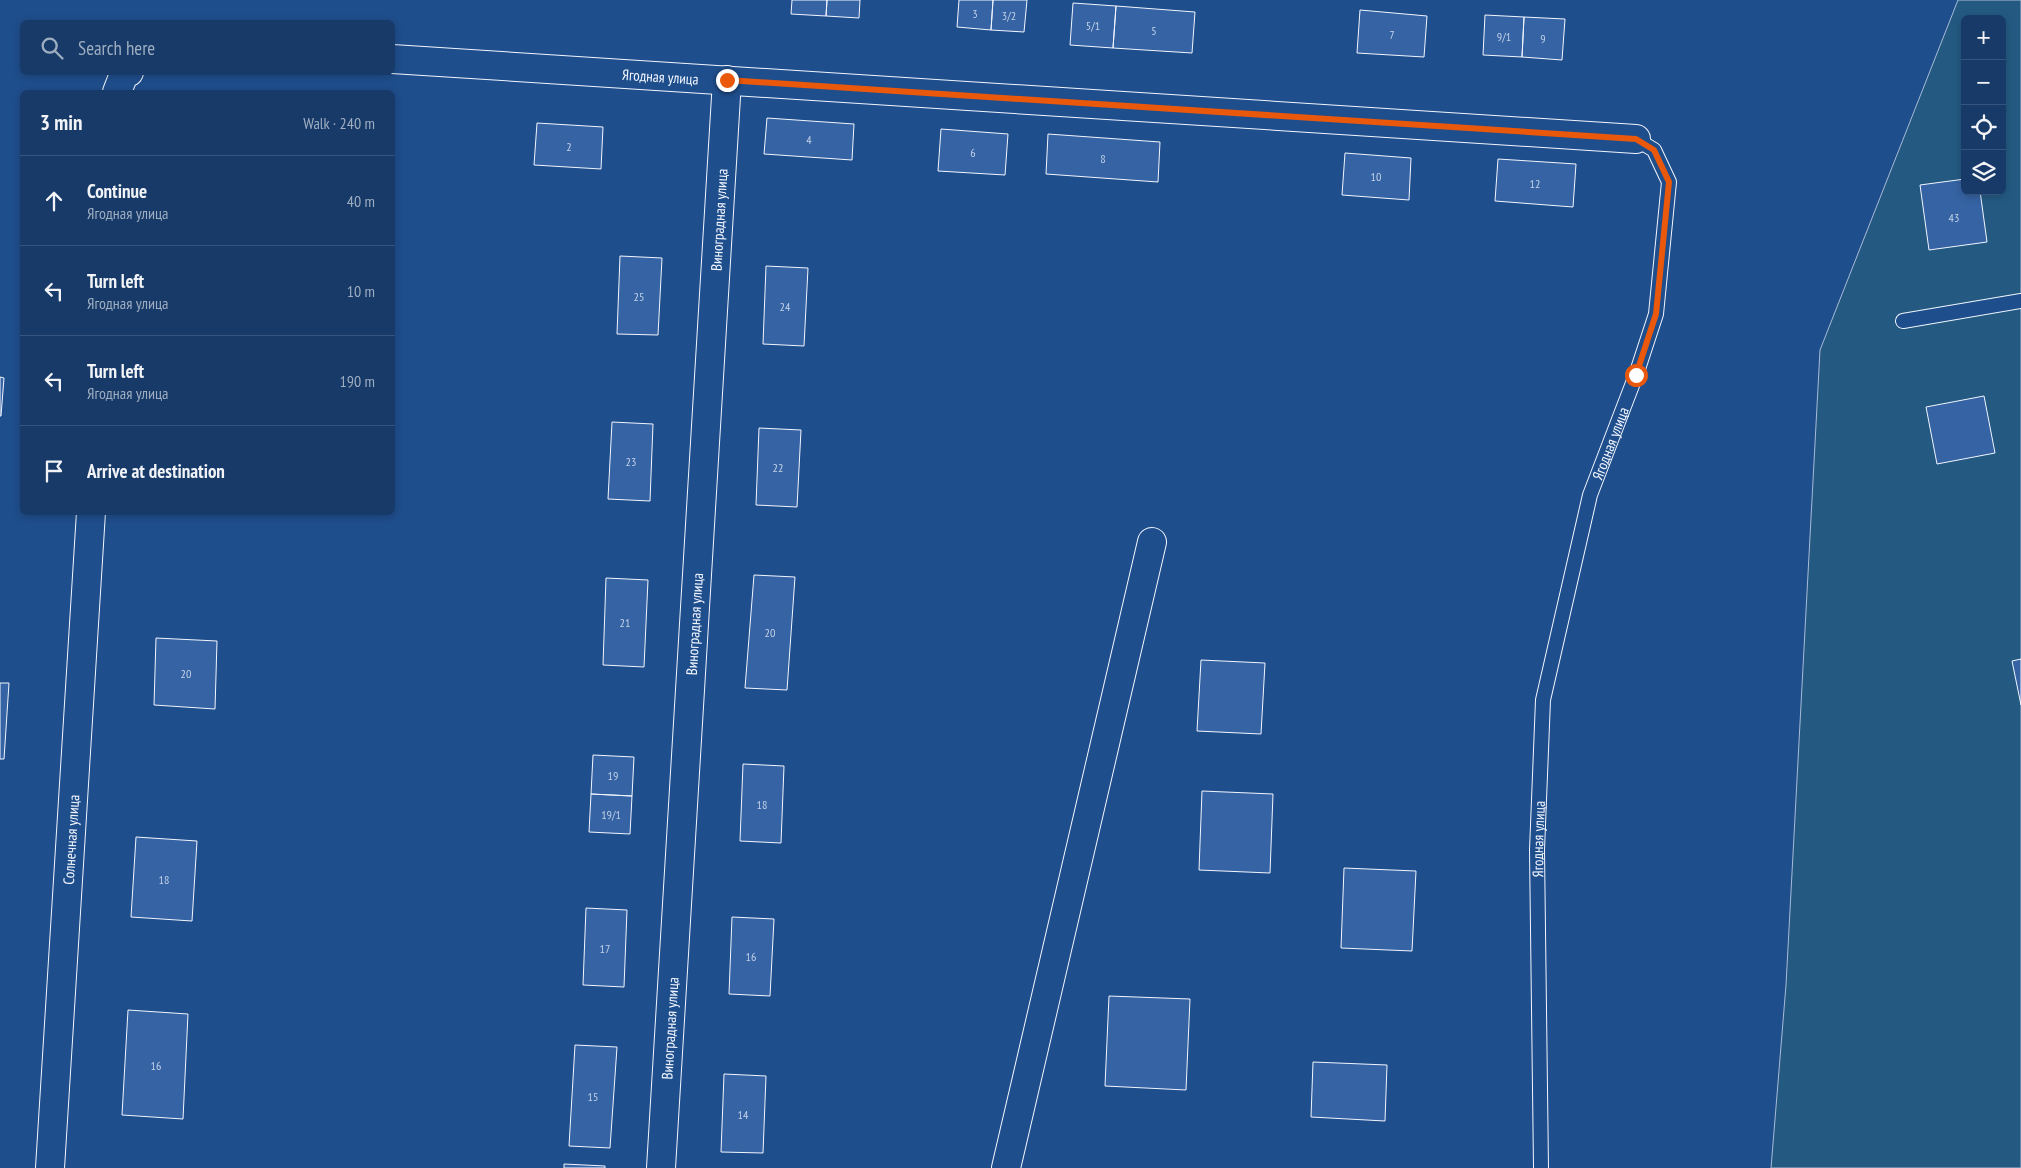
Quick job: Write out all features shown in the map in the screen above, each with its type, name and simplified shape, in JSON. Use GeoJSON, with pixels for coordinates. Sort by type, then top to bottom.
{"type":"FeatureCollection","features":[{"type":"Feature","properties":{"kind":"street","name":"Ягодная улица"},"geometry":{"type":"LineString","coordinates":[[395,59],[1636,139]]}},
{"type":"Feature","properties":{"kind":"street"},"geometry":{"type":"LineString","coordinates":[[118,90],[124,75]]}},
{"type":"Feature","properties":{"kind":"street","name":"Виноградная улица"},"geometry":{"type":"LineString","coordinates":[[662,1168],[727,80]]}},
{"type":"Feature","properties":{"kind":"street","name":"Солнечная улица"},"geometry":{"type":"LineString","coordinates":[[50,1168],[90,515]]}},
{"type":"Feature","properties":{"kind":"street"},"geometry":{"type":"LineString","coordinates":[[1006,1168],[1152,542]]}},
{"type":"Feature","properties":{"kind":"lane","name":"Ягодная улица"},"geometry":{"type":"LineString","coordinates":[[1541,1168],[1536,850],[1543,700],[1590,496],[1636,375],[1656,314],[1669,182],[1654,150],[1636,139]]}},
{"type":"Feature","properties":{"kind":"lane"},"geometry":{"type":"LineString","coordinates":[[1903,321],[2021,301]]}},
{"type":"Feature","properties":{"kind":"shaded area"},"geometry":{"type":"Polygon","coordinates":[[[1958,0],[2021,0],[2021,1168],[1771,1168],[1786,985],[1820,350],[1958,0]]]}},
{"type":"Feature","properties":{"kind":"building"},"geometry":{"type":"Polygon","coordinates":[[[792,0],[827,0],[826,16],[791,14],[792,0]]]}},
{"type":"Feature","properties":{"kind":"building"},"geometry":{"type":"Polygon","coordinates":[[[827,0],[860,0],[859,18],[826,16],[827,0]]]}},
{"type":"Feature","properties":{"kind":"building"},"geometry":{"type":"Polygon","coordinates":[[[959,0],[993,0],[991,30],[957,27],[959,0]]]}},
{"type":"Feature","properties":{"kind":"building"},"geometry":{"type":"Polygon","coordinates":[[[993,0],[1027,0],[1024,32],[991,30],[993,0]]]}},
{"type":"Feature","properties":{"kind":"building"},"geometry":{"type":"Polygon","coordinates":[[[1073,3],[1116,6],[1113,48],[1070,45],[1073,3]]]}},
{"type":"Feature","properties":{"kind":"building"},"geometry":{"type":"Polygon","coordinates":[[[1116,6],[1195,12],[1192,53],[1113,48],[1116,6]]]}},
{"type":"Feature","properties":{"kind":"building"},"geometry":{"type":"Polygon","coordinates":[[[1360,10],[1427,16],[1424,57],[1357,53],[1360,10]]]}},
{"type":"Feature","properties":{"kind":"building"},"geometry":{"type":"Polygon","coordinates":[[[1485,15],[1524,17],[1522,57],[1483,55],[1485,15]]]}},
{"type":"Feature","properties":{"kind":"building"},"geometry":{"type":"Polygon","coordinates":[[[1524,17],[1565,19],[1562,60],[1522,57],[1524,17]]]}},
{"type":"Feature","properties":{"kind":"building"},"geometry":{"type":"Polygon","coordinates":[[[767,118],[854,124],[852,160],[764,154],[767,118]]]}},
{"type":"Feature","properties":{"kind":"building"},"geometry":{"type":"Polygon","coordinates":[[[537,123],[603,127],[601,169],[534,165],[537,123]]]}},
{"type":"Feature","properties":{"kind":"building"},"geometry":{"type":"Polygon","coordinates":[[[941,129],[1008,134],[1005,175],[938,171],[941,129]]]}},
{"type":"Feature","properties":{"kind":"building"},"geometry":{"type":"Polygon","coordinates":[[[1048,134],[1160,142],[1158,182],[1046,174],[1048,134]]]}},
{"type":"Feature","properties":{"kind":"building"},"geometry":{"type":"Polygon","coordinates":[[[1345,153],[1411,158],[1409,200],[1342,195],[1345,153]]]}},
{"type":"Feature","properties":{"kind":"building"},"geometry":{"type":"Polygon","coordinates":[[[1498,159],[1576,164],[1573,207],[1495,201],[1498,159]]]}},
{"type":"Feature","properties":{"kind":"building"},"geometry":{"type":"Polygon","coordinates":[[[1961,180],[1961,195],[1981,195],[1987,242],[1929,250],[1920,185],[1961,180]]]}},
{"type":"Feature","properties":{"kind":"building"},"geometry":{"type":"Polygon","coordinates":[[[620,256],[662,258],[658,335],[617,334],[620,256]]]}},
{"type":"Feature","properties":{"kind":"building"},"geometry":{"type":"Polygon","coordinates":[[[766,266],[808,268],[804,346],[763,344],[766,266]]]}},
{"type":"Feature","properties":{"kind":"building"},"geometry":{"type":"Polygon","coordinates":[[[0,377],[4,378],[1,416],[0,416],[0,377]]]}},
{"type":"Feature","properties":{"kind":"building"},"geometry":{"type":"Polygon","coordinates":[[[1984,396],[1995,453],[1937,464],[1926,407],[1984,396]]]}},
{"type":"Feature","properties":{"kind":"building"},"geometry":{"type":"Polygon","coordinates":[[[612,422],[653,424],[650,501],[608,499],[612,422]]]}},
{"type":"Feature","properties":{"kind":"building"},"geometry":{"type":"Polygon","coordinates":[[[759,428],[801,430],[797,507],[756,505],[759,428]]]}},
{"type":"Feature","properties":{"kind":"building"},"geometry":{"type":"Polygon","coordinates":[[[754,575],[795,577],[787,690],[745,688],[754,575]]]}},
{"type":"Feature","properties":{"kind":"building"},"geometry":{"type":"Polygon","coordinates":[[[606,578],[648,580],[644,667],[603,665],[606,578]]]}},
{"type":"Feature","properties":{"kind":"building"},"geometry":{"type":"Polygon","coordinates":[[[156,638],[217,641],[215,709],[154,705],[156,638]]]}},
{"type":"Feature","properties":{"kind":"building"},"geometry":{"type":"Polygon","coordinates":[[[2021,659],[2021,705],[2012,661],[2021,659]]]}},
{"type":"Feature","properties":{"kind":"building"},"geometry":{"type":"Polygon","coordinates":[[[1201,660],[1265,663],[1261,734],[1197,731],[1201,660]]]}},
{"type":"Feature","properties":{"kind":"building"},"geometry":{"type":"Polygon","coordinates":[[[0,683],[9,683],[4,759],[0,759],[0,683]]]}},
{"type":"Feature","properties":{"kind":"building"},"geometry":{"type":"Polygon","coordinates":[[[593,755],[634,757],[632,796],[591,794],[593,755]]]}},
{"type":"Feature","properties":{"kind":"building"},"geometry":{"type":"Polygon","coordinates":[[[743,764],[784,766],[781,843],[740,841],[743,764]]]}},
{"type":"Feature","properties":{"kind":"building"},"geometry":{"type":"Polygon","coordinates":[[[1202,791],[1273,794],[1270,873],[1199,870],[1202,791]]]}},
{"type":"Feature","properties":{"kind":"building"},"geometry":{"type":"Polygon","coordinates":[[[591,794],[632,796],[630,834],[589,832],[591,794]]]}},
{"type":"Feature","properties":{"kind":"building"},"geometry":{"type":"Polygon","coordinates":[[[136,837],[197,841],[192,921],[131,917],[136,837]]]}},
{"type":"Feature","properties":{"kind":"building"},"geometry":{"type":"Polygon","coordinates":[[[1344,868],[1416,871],[1412,951],[1341,948],[1344,868]]]}},
{"type":"Feature","properties":{"kind":"building"},"geometry":{"type":"Polygon","coordinates":[[[586,908],[627,910],[624,987],[583,985],[586,908]]]}},
{"type":"Feature","properties":{"kind":"building"},"geometry":{"type":"Polygon","coordinates":[[[732,917],[774,919],[770,996],[729,994],[732,917]]]}},
{"type":"Feature","properties":{"kind":"building"},"geometry":{"type":"Polygon","coordinates":[[[1109,996],[1190,999],[1186,1090],[1105,1086],[1109,996]]]}},
{"type":"Feature","properties":{"kind":"building"},"geometry":{"type":"Polygon","coordinates":[[[128,1010],[188,1014],[183,1119],[122,1115],[128,1010]]]}},
{"type":"Feature","properties":{"kind":"building"},"geometry":{"type":"Polygon","coordinates":[[[575,1045],[617,1047],[610,1148],[569,1146],[575,1045]]]}},
{"type":"Feature","properties":{"kind":"building"},"geometry":{"type":"Polygon","coordinates":[[[1313,1062],[1387,1065],[1385,1121],[1311,1117],[1313,1062]]]}},
{"type":"Feature","properties":{"kind":"building"},"geometry":{"type":"Polygon","coordinates":[[[724,1074],[766,1076],[763,1153],[721,1152],[724,1074]]]}},
{"type":"Feature","properties":{"kind":"building"},"geometry":{"type":"Polygon","coordinates":[[[564,1164],[605,1166],[605,1168],[564,1168],[564,1164]]]}},
{"type":"Feature","properties":{"kind":"route"},"geometry":{"type":"LineString","coordinates":[[727,80],[1636,139],[1654,150],[1669,182],[1656,314],[1636,375]]}}]}
